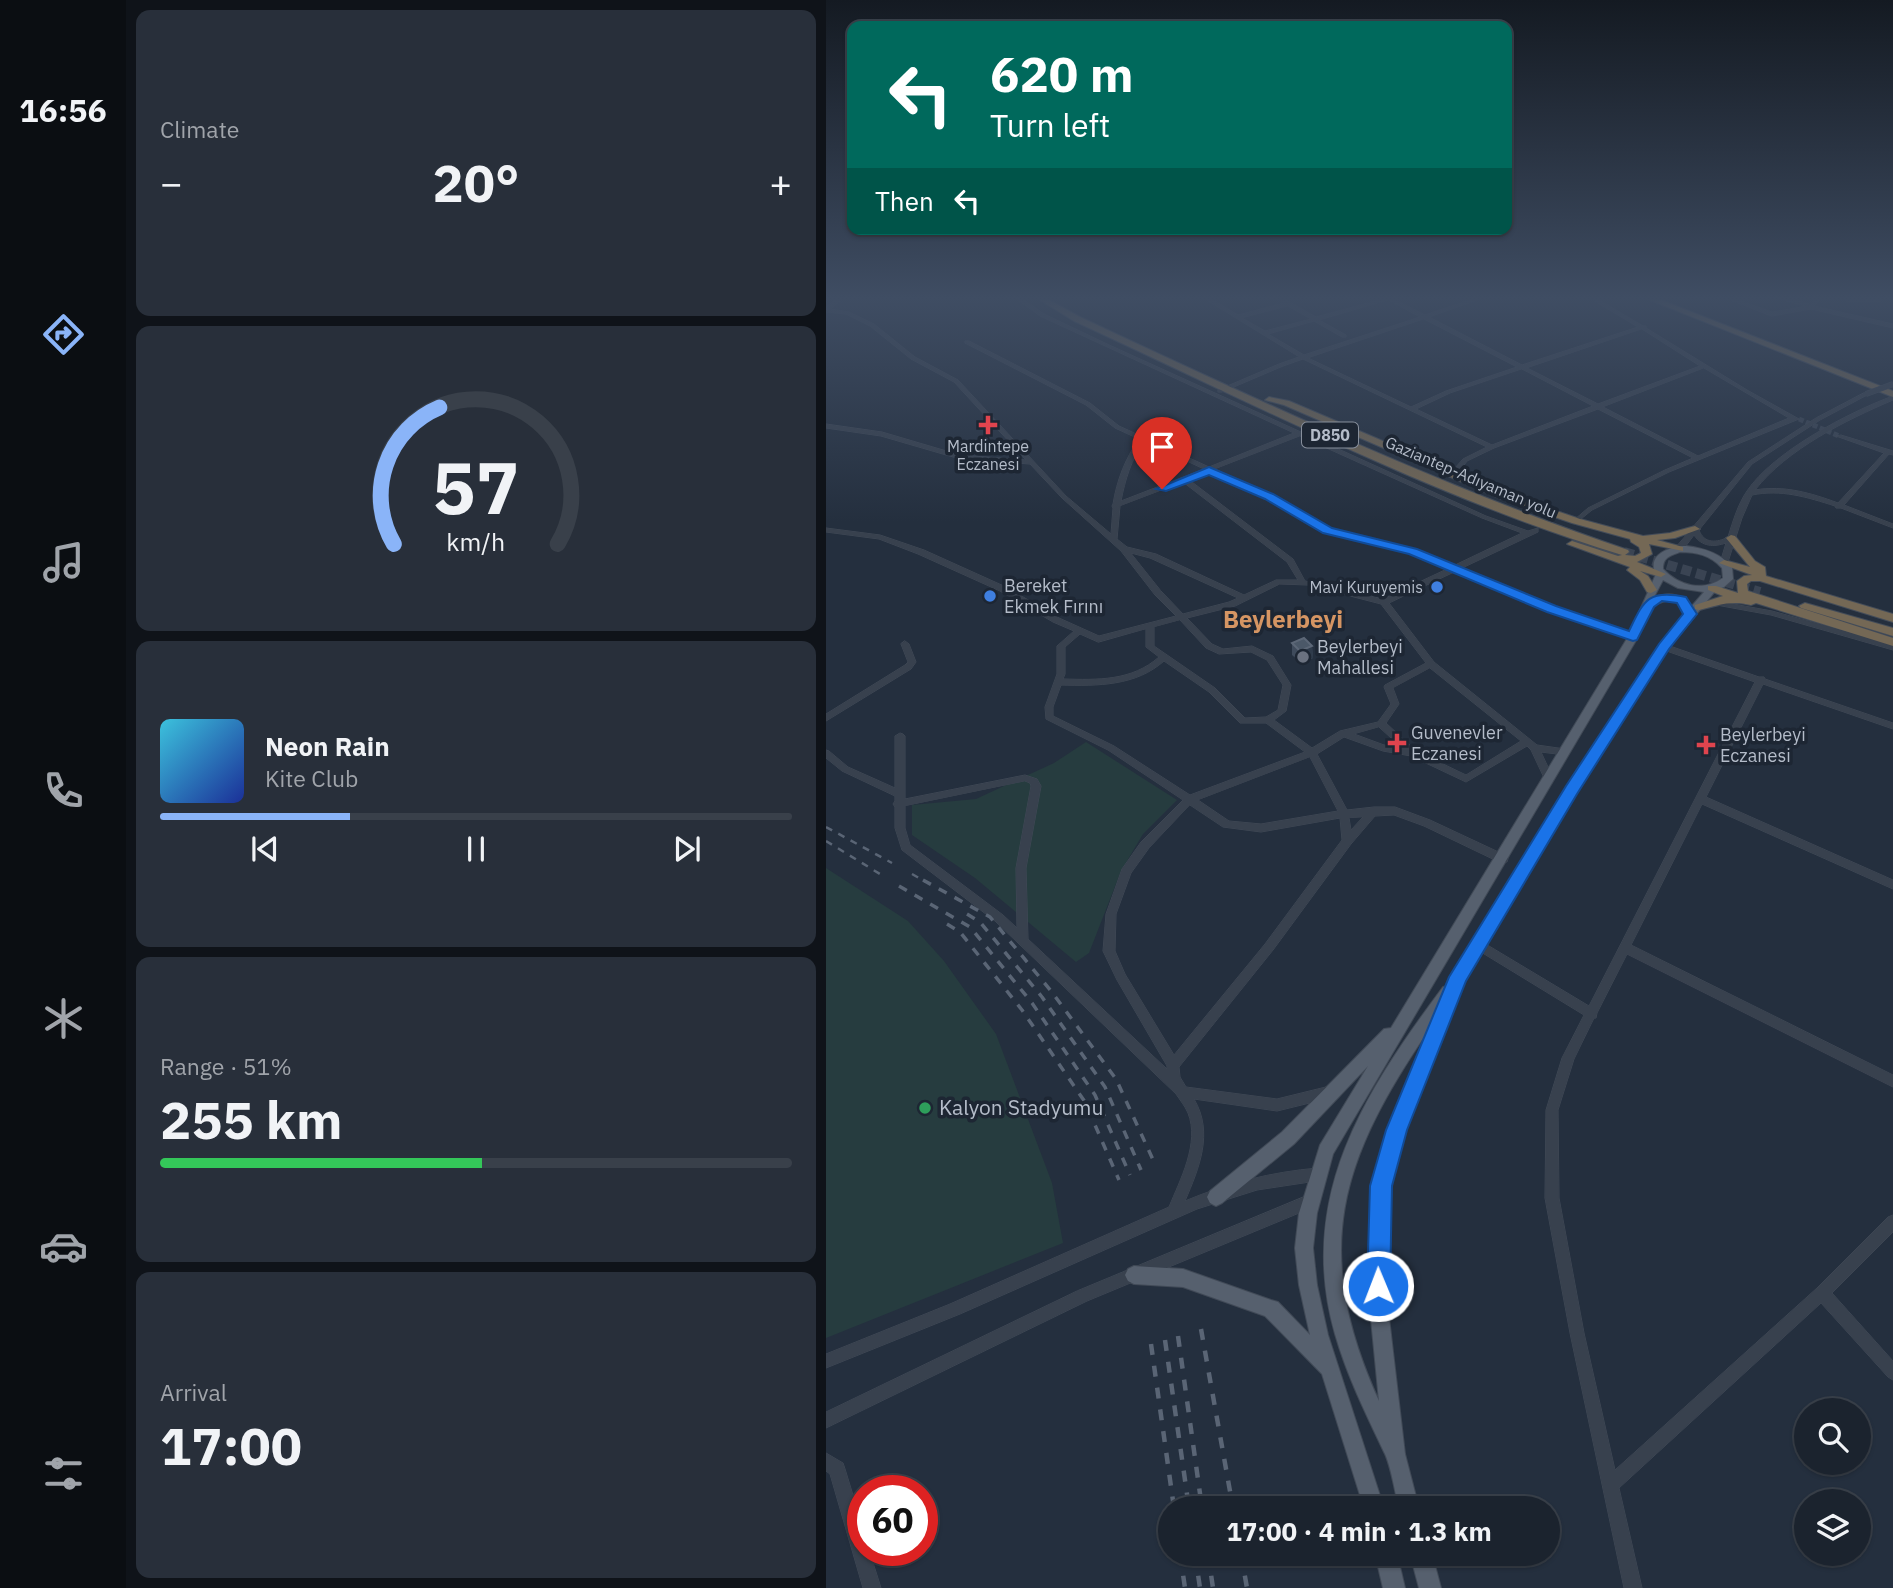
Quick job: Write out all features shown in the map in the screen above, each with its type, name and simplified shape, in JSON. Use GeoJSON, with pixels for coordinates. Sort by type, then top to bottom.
{"type":"FeatureCollection","features":[{"type":"Feature","properties":{"kind":"highway","name":"Gaziantep-Adıyaman yolu"},"geometry":{"type":"LineString","coordinates":[[1203,374],[1230,386]]}},
{"type":"Feature","properties":{"kind":"highway","name":"Gaziantep-Adıyaman yolu"},"geometry":{"type":"LineString","coordinates":[[1205,374],[1401,466],[1563,532],[1627,549]]}},
{"type":"Feature","properties":{"kind":"highway"},"geometry":{"type":"LineString","coordinates":[[1838,374],[1893,396]]}},
{"type":"Feature","properties":{"kind":"highway"},"geometry":{"type":"LineString","coordinates":[[1867,374],[1893,384]]}},
{"type":"Feature","properties":{"kind":"highway"},"geometry":{"type":"LineString","coordinates":[[1267,403],[1286,403],[1472,483],[1637,541],[1647,548],[1647,554],[1641,558],[1626,559],[1532,531],[1277,418],[1267,403]]}},
{"type":"Feature","properties":{"kind":"highway"},"geometry":{"type":"LineString","coordinates":[[1576,521],[1679,550]]}},
{"type":"Feature","properties":{"kind":"highway"},"geometry":{"type":"LineString","coordinates":[[1590,525],[1647,537],[1671,536],[1695,528]]}},
{"type":"Feature","properties":{"kind":"highway"},"geometry":{"type":"LineString","coordinates":[[1554,537],[1605,557],[1661,574]]}},
{"type":"Feature","properties":{"kind":"highway"},"geometry":{"type":"LineString","coordinates":[[1731,538],[1751,563],[1778,578]]}},
{"type":"Feature","properties":{"kind":"highway"},"geometry":{"type":"LineString","coordinates":[[1605,557],[1644,578],[1650,597]]}},
{"type":"Feature","properties":{"kind":"highway"},"geometry":{"type":"LineString","coordinates":[[1724,563],[1778,578],[1850,604]]}},
{"type":"Feature","properties":{"kind":"highway"},"geometry":{"type":"LineString","coordinates":[[1893,618],[1761,578],[1748,578],[1741,583],[1741,590],[1748,596],[1893,645]]}},
{"type":"Feature","properties":{"kind":"highway"},"geometry":{"type":"LineString","coordinates":[[1893,626],[1762,589],[1893,632]]}},
{"type":"Feature","properties":{"kind":"highway"},"geometry":{"type":"LineString","coordinates":[[1703,603],[1763,606],[1841,627]]}},
{"type":"Feature","properties":{"kind":"main road"},"geometry":{"type":"LineString","coordinates":[[1395,1454],[1368,1402],[1338,1304],[1331,1252],[1337,1199],[1342,1181],[1369,1118],[1427,1020],[1480,946],[1572,790],[1664,647],[1728,579],[1729,571],[1724,563],[1704,552],[1679,550],[1660,558],[1657,566],[1661,574],[1703,603]]}},
{"type":"Feature","properties":{"kind":"main road"},"geometry":{"type":"LineString","coordinates":[[1370,1496],[1330,1369],[1308,1285],[1304,1248],[1318,1175],[1326,1151],[1503,859],[1633,637],[1661,574]]}},
{"type":"Feature","properties":{"kind":"main road"},"geometry":{"type":"LineString","coordinates":[[1650,597],[1675,596],[1686,604],[1703,603]]}},
{"type":"Feature","properties":{"kind":"main road"},"geometry":{"type":"LineString","coordinates":[[1406,1496],[1395,1454],[1379,1309],[1381,1186],[1396,1130],[1458,977]]}},
{"type":"Feature","properties":{"kind":"main road"},"geometry":{"type":"LineString","coordinates":[[1216,1197],[1288,1138],[1338,1090],[1409,1013]]}},
{"type":"Feature","properties":{"kind":"main road"},"geometry":{"type":"LineString","coordinates":[[1318,1175],[1342,1181]]}},
{"type":"Feature","properties":{"kind":"main road"},"geometry":{"type":"LineString","coordinates":[[1311,1201],[1337,1199]]}},
{"type":"Feature","properties":{"kind":"main road"},"geometry":{"type":"LineString","coordinates":[[1134,1275],[1183,1278],[1271,1310],[1330,1369]]}},
{"type":"Feature","properties":{"kind":"main road"},"geometry":{"type":"LineString","coordinates":[[1389,1566],[1394,1588]]}},
{"type":"Feature","properties":{"kind":"main road"},"geometry":{"type":"LineString","coordinates":[[1424,1566],[1430,1588]]}},
{"type":"Feature","properties":{"kind":"street"},"geometry":{"type":"LineString","coordinates":[[943,374],[956,381],[1030,462],[1124,549],[1209,646],[1218,651],[1252,649],[1270,659],[1287,685],[1282,711],[1268,720],[1243,721],[1212,690],[1150,647],[1150,625]]}},
{"type":"Feature","properties":{"kind":"street"},"geometry":{"type":"LineString","coordinates":[[1030,374],[1088,404],[1117,427],[1269,496],[1328,531],[1413,552],[1551,609],[1633,637]]}},
{"type":"Feature","properties":{"kind":"street"},"geometry":{"type":"LineString","coordinates":[[1168,374],[1484,517],[1532,531]]}},
{"type":"Feature","properties":{"kind":"street"},"geometry":{"type":"LineString","coordinates":[[1213,395],[1260,374]]}},
{"type":"Feature","properties":{"kind":"street"},"geometry":{"type":"LineString","coordinates":[[1343,374],[1492,447]]}},
{"type":"Feature","properties":{"kind":"street"},"geometry":{"type":"LineString","coordinates":[[1411,408],[1441,394],[1503,374]]}},
{"type":"Feature","properties":{"kind":"street"},"geometry":{"type":"LineString","coordinates":[[1535,374],[1600,405],[1696,457]]}},
{"type":"Feature","properties":{"kind":"street"},"geometry":{"type":"LineString","coordinates":[[1472,483],[1459,466],[1492,447],[1682,374]]}},
{"type":"Feature","properties":{"kind":"street"},"geometry":{"type":"LineString","coordinates":[[1576,521],[1590,509],[1696,457],[1796,419],[1718,374]]}},
{"type":"Feature","properties":{"kind":"street"},"geometry":{"type":"LineString","coordinates":[[1679,550],[1750,463],[1818,419],[1866,394],[1893,384]]}},
{"type":"Feature","properties":{"kind":"street"},"geometry":{"type":"LineString","coordinates":[[1724,563],[1749,493],[1768,471],[1817,438],[1893,396]]}},
{"type":"Feature","properties":{"kind":"street"},"geometry":{"type":"LineString","coordinates":[[826,426],[881,434],[961,457],[1030,462]]}},
{"type":"Feature","properties":{"kind":"street"},"geometry":{"type":"LineString","coordinates":[[1115,506],[1298,434]]}},
{"type":"Feature","properties":{"kind":"street"},"geometry":{"type":"LineString","coordinates":[[1838,507],[1891,453],[1839,436]]}},
{"type":"Feature","properties":{"kind":"street"},"geometry":{"type":"LineString","coordinates":[[1114,539],[1115,506],[1128,457],[1142,439]]}},
{"type":"Feature","properties":{"kind":"street"},"geometry":{"type":"LineString","coordinates":[[1768,471],[1780,484],[1797,493],[1893,526]]}},
{"type":"Feature","properties":{"kind":"street"},"geometry":{"type":"LineString","coordinates":[[1185,480],[1290,561],[1303,583]]}},
{"type":"Feature","properties":{"kind":"street"},"geometry":{"type":"LineString","coordinates":[[1749,493],[1764,489],[1797,493]]}},
{"type":"Feature","properties":{"kind":"street"},"geometry":{"type":"LineString","coordinates":[[1695,528],[1700,539],[1709,543],[1719,544],[1731,538]]}},
{"type":"Feature","properties":{"kind":"street"},"geometry":{"type":"LineString","coordinates":[[826,530],[880,537],[921,552],[1003,589],[1098,639],[1223,607],[1279,582],[1303,583],[1384,602],[1431,664],[1532,744],[1565,752]]}},
{"type":"Feature","properties":{"kind":"street"},"geometry":{"type":"LineString","coordinates":[[1384,602],[1532,531]]}},
{"type":"Feature","properties":{"kind":"street"},"geometry":{"type":"LineString","coordinates":[[1124,549],[1153,556],[1242,597]]}},
{"type":"Feature","properties":{"kind":"street"},"geometry":{"type":"LineString","coordinates":[[1703,603],[1772,613],[1893,645]]}},
{"type":"Feature","properties":{"kind":"street"},"geometry":{"type":"LineString","coordinates":[[1079,631],[1061,646],[1058,682],[1049,707],[1049,717],[1111,748],[1227,824],[1240,828],[1261,828],[1344,814],[1395,811],[1503,859]]}},
{"type":"Feature","properties":{"kind":"street"},"geometry":{"type":"LineString","coordinates":[[826,718],[908,667],[912,662],[905,644]]}},
{"type":"Feature","properties":{"kind":"street"},"geometry":{"type":"LineString","coordinates":[[1664,647],[1761,678],[1893,726]]}},
{"type":"Feature","properties":{"kind":"street"},"geometry":{"type":"LineString","coordinates":[[1058,682],[1109,683],[1151,671],[1165,656]]}},
{"type":"Feature","properties":{"kind":"street"},"geometry":{"type":"LineString","coordinates":[[1173,1213],[1191,1170],[1197,1133],[1195,1111],[1173,1075],[1173,1065],[1121,978],[1109,951],[1109,929],[1118,888],[1145,845],[1190,799],[1312,753],[1343,733],[1381,724],[1395,704],[1388,687],[1431,664]]}},
{"type":"Feature","properties":{"kind":"street"},"geometry":{"type":"LineString","coordinates":[[1633,1587],[1577,1333],[1552,1198],[1552,1110],[1568,1058],[1701,799],[1749,696],[1761,678]]}},
{"type":"Feature","properties":{"kind":"street"},"geometry":{"type":"LineString","coordinates":[[1268,720],[1312,753],[1344,814],[1347,841]]}},
{"type":"Feature","properties":{"kind":"street"},"geometry":{"type":"LineString","coordinates":[[1381,724],[1413,753],[1466,779],[1532,744]]}},
{"type":"Feature","properties":{"kind":"street"},"geometry":{"type":"LineString","coordinates":[[1343,733],[1383,748],[1413,753]]}},
{"type":"Feature","properties":{"kind":"street"},"geometry":{"type":"LineString","coordinates":[[900,736],[898,798],[900,835],[906,847],[966,891],[1023,940],[1183,1092],[1216,1099],[1277,1105],[1338,1090]]}},
{"type":"Feature","properties":{"kind":"street"},"geometry":{"type":"LineString","coordinates":[[1532,744],[1549,780]]}},
{"type":"Feature","properties":{"kind":"street"},"geometry":{"type":"LineString","coordinates":[[826,753],[845,769],[898,798],[1002,785],[1025,778],[1034,781],[1036,786],[1021,868],[1023,940]]}},
{"type":"Feature","properties":{"kind":"street"},"geometry":{"type":"LineString","coordinates":[[1701,799],[1893,885]]}},
{"type":"Feature","properties":{"kind":"street"},"geometry":{"type":"LineString","coordinates":[[1173,1065],[1269,947],[1347,841],[1374,811]]}},
{"type":"Feature","properties":{"kind":"street"},"geometry":{"type":"LineString","coordinates":[[1480,946],[1592,1014]]}},
{"type":"Feature","properties":{"kind":"street"},"geometry":{"type":"LineString","coordinates":[[1626,948],[1893,1081]]}},
{"type":"Feature","properties":{"kind":"street"},"geometry":{"type":"LineString","coordinates":[[826,1361],[910,1330],[1173,1213],[1262,1181],[1318,1175]]}},
{"type":"Feature","properties":{"kind":"street"},"geometry":{"type":"LineString","coordinates":[[826,1420],[1082,1296],[1311,1201]]}},
{"type":"Feature","properties":{"kind":"street"},"geometry":{"type":"LineString","coordinates":[[1610,1486],[1822,1293],[1893,1222]]}},
{"type":"Feature","properties":{"kind":"street"},"geometry":{"type":"LineString","coordinates":[[1822,1293],[1893,1372]]}},
{"type":"Feature","properties":{"kind":"street"},"geometry":{"type":"LineString","coordinates":[[826,1461],[837,1469],[872,1588]]}},
{"type":"Feature","properties":{"kind":"green space"},"geometry":{"type":"Polygon","coordinates":[[[1086,742],[1177,800],[1143,834],[1121,871],[1089,953],[1076,962],[975,878],[912,835],[912,805],[976,799],[1054,763],[1086,742]]]}},
{"type":"Feature","properties":{"kind":"green space","name":"Kalyon Stadyumu"},"geometry":{"type":"Polygon","coordinates":[[[826,868],[908,921],[944,961],[996,1034],[1052,1183],[1063,1243],[826,1338],[826,868]]]}},
{"type":"Feature","properties":{"kind":"building"},"geometry":{"type":"Polygon","coordinates":[[[1304,638],[1312,646],[1300,651],[1292,643],[1304,638]]]}},
{"type":"Feature","properties":{"kind":"tunnel"},"geometry":{"type":"LineString","coordinates":[[1799,419],[1839,436]]}},
{"type":"Feature","properties":{"kind":"tunnel"},"geometry":{"type":"LineString","coordinates":[[1624,552],[1760,592]]}},
{"type":"Feature","properties":{"kind":"railway"},"geometry":{"type":"LineString","coordinates":[[826,827],[892,863]]}},
{"type":"Feature","properties":{"kind":"railway"},"geometry":{"type":"LineString","coordinates":[[826,841],[880,874]]}},
{"type":"Feature","properties":{"kind":"railway"},"geometry":{"type":"LineString","coordinates":[[912,874],[926,882]]}},
{"type":"Feature","properties":{"kind":"railway"},"geometry":{"type":"LineString","coordinates":[[923,880],[990,917],[1051,991],[1116,1079],[1155,1164]]}},
{"type":"Feature","properties":{"kind":"railway"},"geometry":{"type":"LineString","coordinates":[[899,886],[970,927],[1032,1003],[1095,1095],[1130,1175]]}},
{"type":"Feature","properties":{"kind":"railway"},"geometry":{"type":"LineString","coordinates":[[967,914],[980,922],[1042,997],[1105,1087],[1141,1170]]}},
{"type":"Feature","properties":{"kind":"railway"},"geometry":{"type":"LineString","coordinates":[[947,924],[960,932],[1022,1010],[1085,1102],[1119,1180]]}},
{"type":"Feature","properties":{"kind":"railway"},"geometry":{"type":"LineString","coordinates":[[1201,1329],[1231,1496]]}},
{"type":"Feature","properties":{"kind":"railway"},"geometry":{"type":"LineString","coordinates":[[1178,1336],[1200,1496]]}},
{"type":"Feature","properties":{"kind":"railway"},"geometry":{"type":"LineString","coordinates":[[1165,1340],[1187,1496]]}},
{"type":"Feature","properties":{"kind":"railway"},"geometry":{"type":"LineString","coordinates":[[1151,1344],[1172,1496]]}},
{"type":"Feature","properties":{"kind":"railway"},"geometry":{"type":"LineString","coordinates":[[1182,1566],[1185,1588]]}},
{"type":"Feature","properties":{"kind":"railway"},"geometry":{"type":"LineString","coordinates":[[1197,1566],[1200,1588]]}},
{"type":"Feature","properties":{"kind":"railway"},"geometry":{"type":"LineString","coordinates":[[1210,1566],[1213,1588]]}},
{"type":"Feature","properties":{"kind":"railway"},"geometry":{"type":"LineString","coordinates":[[1243,1566],[1247,1588]]}},
{"type":"Feature","properties":{"kind":"place","name":"Mardintepe Eczanesi"},"geometry":{"type":"Point","coordinates":[988,425]}},
{"type":"Feature","properties":{"kind":"place","name":"Mavi Kuruyemis"},"geometry":{"type":"Point","coordinates":[1437,587]}},
{"type":"Feature","properties":{"kind":"place","name":"Bereket Ekmek Fırını"},"geometry":{"type":"Point","coordinates":[990,596]}},
{"type":"Feature","properties":{"kind":"place","name":"Beylerbeyi Mahallesi"},"geometry":{"type":"Point","coordinates":[1303,657]}},
{"type":"Feature","properties":{"kind":"place","name":"Guvenevler Eczanesi"},"geometry":{"type":"Point","coordinates":[1397,743]}},
{"type":"Feature","properties":{"kind":"place","name":"Beylerbeyi Eczanesi"},"geometry":{"type":"Point","coordinates":[1706,745]}},
{"type":"Feature","properties":{"kind":"place","name":"Kalyon Stadyumu"},"geometry":{"type":"Point","coordinates":[925,1108]}},
{"type":"Feature","properties":{"kind":"district","name":"Beylerbeyi"},"geometry":{"type":"Point","coordinates":[1283,620]}},
{"type":"Feature","properties":{"kind":"route"},"geometry":{"type":"LineString","coordinates":[[1162,489],[1209,471],[1269,496],[1328,531],[1413,552],[1551,609],[1633,637],[1649,604],[1659,597],[1675,596],[1686,604],[1690,614],[1664,647],[1572,790],[1480,946],[1458,977],[1396,1130],[1381,1186],[1378,1286]]}}]}
